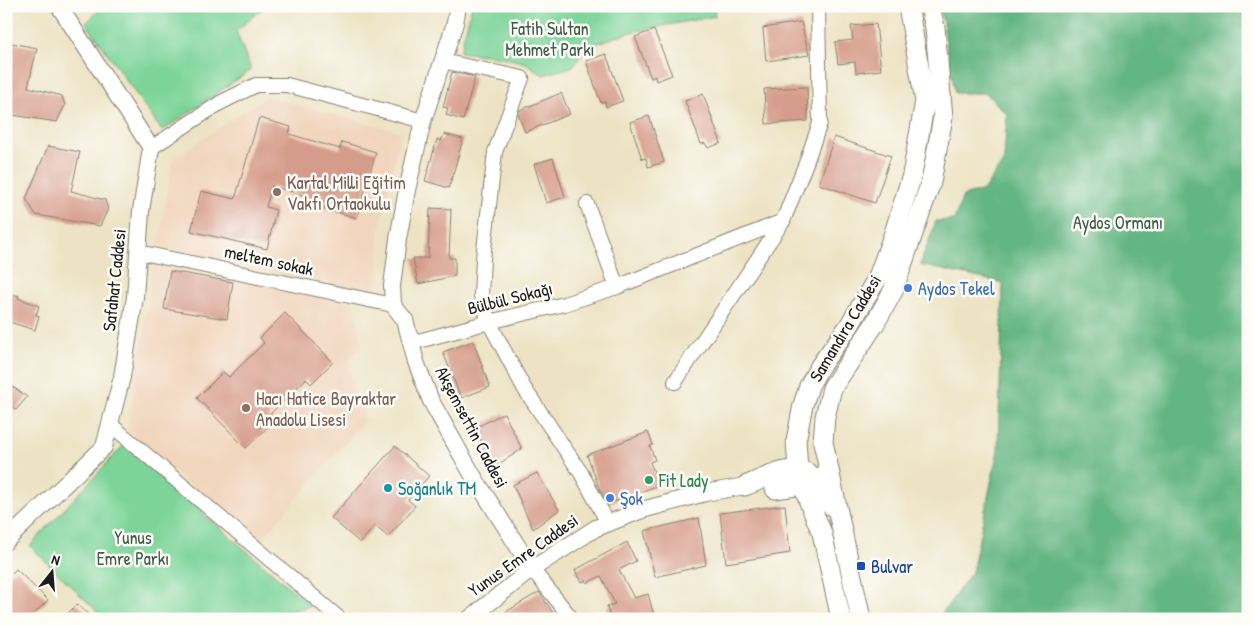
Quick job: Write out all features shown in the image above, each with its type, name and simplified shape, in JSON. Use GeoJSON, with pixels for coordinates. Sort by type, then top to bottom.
{"type":"FeatureCollection","features":[{"type":"Feature","properties":{"kind":"main road","name":"Samandıra Caddesi"},"geometry":{"type":"LineString","coordinates":[[841,619],[822,533],[799,475],[796,441],[809,386],[820,366],[850,326],[878,277],[912,175],[925,101],[908,6]]}},
{"type":"Feature","properties":{"kind":"main road","name":"Samandıra Caddesi"},"geometry":{"type":"LineString","coordinates":[[861,619],[823,442],[824,417],[832,388],[874,325],[892,291],[931,182],[943,117],[935,28],[930,6]]}},
{"type":"Feature","properties":{"kind":"main road"},"geometry":{"type":"LineString","coordinates":[[775,489],[799,475],[823,442]]}},
{"type":"Feature","properties":{"kind":"main road"},"geometry":{"type":"LineString","coordinates":[[745,486],[799,475],[824,491],[846,548]]}},
{"type":"Feature","properties":{"kind":"main road"},"geometry":{"type":"LineString","coordinates":[[745,486],[775,489],[809,502]]}},
{"type":"Feature","properties":{"kind":"street"},"geometry":{"type":"LineString","coordinates":[[59,6],[151,148],[220,103],[256,85],[287,85],[423,121]]}},
{"type":"Feature","properties":{"kind":"street"},"geometry":{"type":"LineString","coordinates":[[393,306],[392,286],[407,190],[423,121],[455,23],[458,6]]}},
{"type":"Feature","properties":{"kind":"street"},"geometry":{"type":"LineString","coordinates":[[675,382],[783,222],[820,123],[818,6]]}},
{"type":"Feature","properties":{"kind":"street"},"geometry":{"type":"LineString","coordinates":[[442,61],[522,78],[495,152],[483,259],[481,296],[488,322],[524,388],[581,473],[608,524]]}},
{"type":"Feature","properties":{"kind":"street","name":"Safahat Caddesi"},"geometry":{"type":"LineString","coordinates":[[6,541],[104,447],[122,377],[133,306],[141,211],[151,148]]}},
{"type":"Feature","properties":{"kind":"street"},"geometry":{"type":"LineString","coordinates":[[587,204],[617,287]]}},
{"type":"Feature","properties":{"kind":"street","name":"Bülbül Sokağı"},"geometry":{"type":"LineString","coordinates":[[411,343],[488,322],[552,308],[617,287],[783,222]]}},
{"type":"Feature","properties":{"kind":"street","name":"meltem sokak"},"geometry":{"type":"LineString","coordinates":[[138,252],[393,306]]}},
{"type":"Feature","properties":{"kind":"street","name":"Akşemsettin Caddesi"},"geometry":{"type":"LineString","coordinates":[[393,306],[405,320],[416,362],[431,401],[472,474],[532,569]]}},
{"type":"Feature","properties":{"kind":"street"},"geometry":{"type":"LineString","coordinates":[[110,424],[340,619]]}},
{"type":"Feature","properties":{"kind":"street","name":"Yunus Emre Caddesi"},"geometry":{"type":"LineString","coordinates":[[469,619],[532,569],[596,528],[642,510],[705,493],[745,486]]}},
{"type":"Feature","properties":{"kind":"street"},"geometry":{"type":"LineString","coordinates":[[532,569],[572,619]]}},
{"type":"Feature","properties":{"kind":"shaded area","name":"Kartal Milli Eğitim Vakfı Ortaokulu"},"geometry":{"type":"Polygon","coordinates":[[[265,97],[401,132],[380,225],[376,293],[158,247],[173,159],[265,97]]]}},
{"type":"Feature","properties":{"kind":"shaded area","name":"Hacı Hatice Bayraktar Anadolu Lisesi"},"geometry":{"type":"Polygon","coordinates":[[[154,264],[354,303],[362,348],[350,359],[349,371],[366,419],[257,545],[128,430],[154,264]]]}},
{"type":"Feature","properties":{"kind":"green space"},"geometry":{"type":"Polygon","coordinates":[[[98,6],[265,6],[236,31],[251,70],[162,131],[86,23],[99,10],[98,6]]]}},
{"type":"Feature","properties":{"kind":"green space","name":"Fatih Sultan Mehmet Parkı"},"geometry":{"type":"Polygon","coordinates":[[[472,6],[714,6],[715,16],[631,32],[589,46],[572,67],[543,75],[526,63],[502,57],[460,52],[472,6]]]}},
{"type":"Feature","properties":{"kind":"green space","name":"Aydos Ormanı"},"geometry":{"type":"Polygon","coordinates":[[[940,6],[1248,6],[1248,619],[938,619],[972,572],[998,450],[1003,283],[920,265],[936,221],[954,220],[963,196],[984,190],[1004,160],[1007,115],[986,93],[955,93],[940,6]]]}},
{"type":"Feature","properties":{"kind":"green space","name":"Yunus Emre Parkı"},"geometry":{"type":"Polygon","coordinates":[[[124,445],[199,506],[198,509],[311,606],[259,619],[105,619],[30,546],[124,445]]]}},
{"type":"Feature","properties":{"kind":"building"},"geometry":{"type":"Polygon","coordinates":[[[801,22],[809,55],[766,61],[763,28],[801,22]]]}},
{"type":"Feature","properties":{"kind":"building"},"geometry":{"type":"Polygon","coordinates":[[[876,24],[881,70],[856,73],[855,62],[838,64],[835,42],[853,40],[851,26],[876,24]]]}},
{"type":"Feature","properties":{"kind":"building"},"geometry":{"type":"Polygon","coordinates":[[[654,30],[672,75],[656,81],[655,76],[651,78],[635,37],[654,30]]]}},
{"type":"Feature","properties":{"kind":"building"},"geometry":{"type":"Polygon","coordinates":[[[6,42],[37,48],[28,87],[62,96],[65,105],[57,122],[6,114],[6,42]]]}},
{"type":"Feature","properties":{"kind":"building"},"geometry":{"type":"Polygon","coordinates":[[[606,54],[623,101],[606,107],[605,102],[601,103],[586,61],[606,54]]]}},
{"type":"Feature","properties":{"kind":"building"},"geometry":{"type":"Polygon","coordinates":[[[452,72],[475,77],[463,120],[446,115],[448,108],[443,107],[452,72]]]}},
{"type":"Feature","properties":{"kind":"building"},"geometry":{"type":"Polygon","coordinates":[[[807,87],[808,121],[766,124],[764,89],[807,87]]]}},
{"type":"Feature","properties":{"kind":"building"},"geometry":{"type":"Polygon","coordinates":[[[561,93],[570,114],[525,132],[518,114],[520,110],[561,93]]]}},
{"type":"Feature","properties":{"kind":"building"},"geometry":{"type":"Polygon","coordinates":[[[703,94],[721,143],[708,148],[705,143],[701,144],[685,101],[703,94]]]}},
{"type":"Feature","properties":{"kind":"building"},"geometry":{"type":"Polygon","coordinates":[[[649,116],[664,162],[648,167],[646,158],[642,159],[630,122],[649,116]]]}},
{"type":"Feature","properties":{"kind":"building"},"geometry":{"type":"Polygon","coordinates":[[[259,118],[291,127],[289,134],[340,149],[342,142],[376,152],[357,218],[324,208],[326,202],[272,186],[266,207],[276,210],[267,249],[191,231],[201,191],[235,199],[259,118]]]}},
{"type":"Feature","properties":{"kind":"building"},"geometry":{"type":"Polygon","coordinates":[[[444,134],[463,139],[449,188],[425,181],[437,139],[441,141],[444,134]]]}},
{"type":"Feature","properties":{"kind":"building"},"geometry":{"type":"Polygon","coordinates":[[[834,137],[891,156],[875,203],[819,184],[834,137]]]}},
{"type":"Feature","properties":{"kind":"building"},"geometry":{"type":"Polygon","coordinates":[[[48,146],[80,152],[71,191],[105,200],[108,209],[100,226],[36,215],[26,199],[48,146]]]}},
{"type":"Feature","properties":{"kind":"building"},"geometry":{"type":"Polygon","coordinates":[[[553,158],[565,197],[546,203],[534,164],[553,158]]]}},
{"type":"Feature","properties":{"kind":"building"},"geometry":{"type":"Polygon","coordinates":[[[430,208],[451,209],[449,258],[455,258],[455,276],[418,284],[413,258],[428,258],[430,208]]]}},
{"type":"Feature","properties":{"kind":"building"},"geometry":{"type":"Polygon","coordinates":[[[170,271],[233,282],[227,319],[164,309],[170,271]]]}},
{"type":"Feature","properties":{"kind":"building"},"geometry":{"type":"Polygon","coordinates":[[[6,292],[39,306],[36,315],[39,316],[35,330],[6,321],[6,292]]]}},
{"type":"Feature","properties":{"kind":"building"},"geometry":{"type":"Polygon","coordinates":[[[285,313],[333,362],[311,384],[306,379],[268,416],[273,422],[246,448],[197,398],[223,372],[229,377],[264,343],[260,338],[285,313]]]}},
{"type":"Feature","properties":{"kind":"building"},"geometry":{"type":"Polygon","coordinates":[[[473,341],[490,387],[461,398],[443,352],[473,341]]]}},
{"type":"Feature","properties":{"kind":"building"},"geometry":{"type":"Polygon","coordinates":[[[6,382],[27,397],[16,410],[6,402],[6,382]]]}},
{"type":"Feature","properties":{"kind":"building"},"geometry":{"type":"Polygon","coordinates":[[[504,413],[522,449],[494,467],[475,428],[504,413]]]}},
{"type":"Feature","properties":{"kind":"building"},"geometry":{"type":"Polygon","coordinates":[[[648,432],[653,445],[650,446],[655,460],[650,462],[659,485],[608,504],[600,490],[587,455],[648,432]]]}},
{"type":"Feature","properties":{"kind":"building","name":"Soğanlık TM"},"geometry":{"type":"Polygon","coordinates":[[[395,446],[429,476],[408,500],[415,506],[388,537],[375,526],[360,543],[331,518],[395,446]]]}},
{"type":"Feature","properties":{"kind":"building"},"geometry":{"type":"Polygon","coordinates":[[[537,473],[559,510],[533,529],[513,485],[537,473]]]}},
{"type":"Feature","properties":{"kind":"building"},"geometry":{"type":"Polygon","coordinates":[[[785,505],[790,553],[726,563],[720,513],[785,505]]]}},
{"type":"Feature","properties":{"kind":"building"},"geometry":{"type":"Polygon","coordinates":[[[699,518],[706,565],[655,577],[644,531],[699,518]]]}},
{"type":"Feature","properties":{"kind":"building"},"geometry":{"type":"Polygon","coordinates":[[[627,542],[636,561],[619,570],[634,598],[648,594],[655,619],[610,619],[607,606],[615,604],[601,576],[587,583],[586,580],[582,582],[575,570],[627,542]]]}},
{"type":"Feature","properties":{"kind":"building"},"geometry":{"type":"Polygon","coordinates":[[[16,569],[48,600],[29,619],[14,619],[6,611],[6,579],[16,569]]]}},
{"type":"Feature","properties":{"kind":"building"},"geometry":{"type":"Polygon","coordinates":[[[539,592],[557,619],[494,619],[539,592]]]}},
{"type":"Feature","properties":{"kind":"building"},"geometry":{"type":"Polygon","coordinates":[[[77,604],[93,619],[62,619],[77,604]]]}},
{"type":"Feature","properties":{"kind":"place","name":"Kartal Milli Eğitim Vakfı Ortaokulu"},"geometry":{"type":"Point","coordinates":[277,192]}},
{"type":"Feature","properties":{"kind":"place","name":"Aydos Tekel"},"geometry":{"type":"Point","coordinates":[908,288]}},
{"type":"Feature","properties":{"kind":"place","name":"Hacı Hatice Bayraktar Anadolu Lisesi"},"geometry":{"type":"Point","coordinates":[246,408]}},
{"type":"Feature","properties":{"kind":"place","name":"Fit Lady"},"geometry":{"type":"Point","coordinates":[649,480]}},
{"type":"Feature","properties":{"kind":"place","name":"Soğanlık TM"},"geometry":{"type":"Point","coordinates":[388,488]}},
{"type":"Feature","properties":{"kind":"place","name":"Şok"},"geometry":{"type":"Point","coordinates":[610,498]}},
{"type":"Feature","properties":{"kind":"place","name":"Bulvar"},"geometry":{"type":"Point","coordinates":[861,566]}}]}
